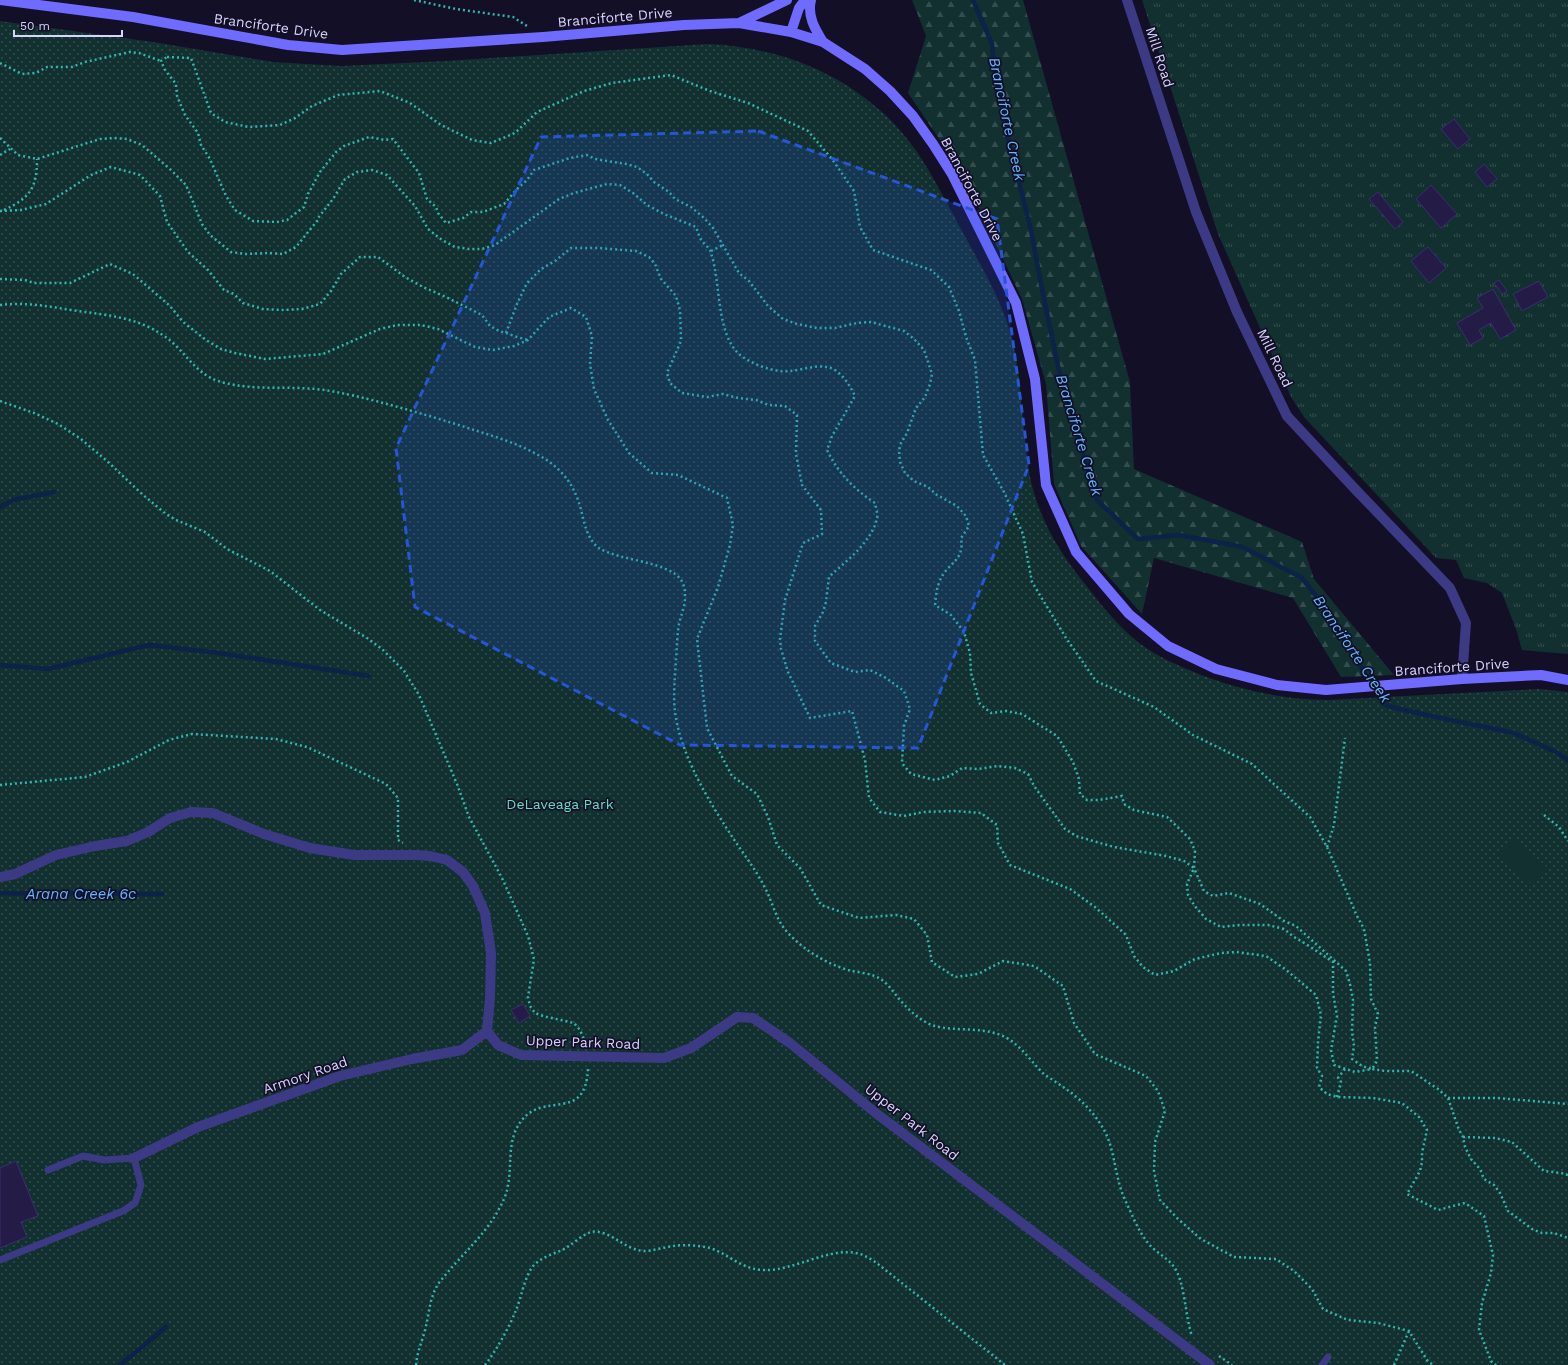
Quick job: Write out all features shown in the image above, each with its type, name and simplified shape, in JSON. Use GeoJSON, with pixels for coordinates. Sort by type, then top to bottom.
{"type":"FeatureCollection","features":[{"type":"Feature","properties":{"kind":"street","name":"Branciforte Drive"},"geometry":{"type":"LineString","coordinates":[[0,0],[133,17],[288,45],[342,50],[543,37],[684,25],[740,23],[790,32],[824,42],[865,69],[890,91],[913,116],[952,174],[1016,303],[1035,378],[1046,485],[1076,552],[1129,614],[1168,646],[1216,669],[1277,685],[1326,690],[1462,679],[1541,675],[1568,680]]}},
{"type":"Feature","properties":{"kind":"street"},"geometry":{"type":"LineString","coordinates":[[740,23],[787,0]]}},
{"type":"Feature","properties":{"kind":"street"},"geometry":{"type":"LineString","coordinates":[[790,32],[799,8],[805,0]]}},
{"type":"Feature","properties":{"kind":"street"},"geometry":{"type":"LineString","coordinates":[[811,0],[810,8],[813,25],[824,42]]}},
{"type":"Feature","properties":{"kind":"street","name":"Mill Road"},"geometry":{"type":"LineString","coordinates":[[1127,0],[1196,212],[1237,312],[1287,416],[1450,588],[1466,623],[1462,679]]}},
{"type":"Feature","properties":{"kind":"street"},"geometry":{"type":"LineString","coordinates":[[0,877],[15,874],[56,855],[95,846],[127,841],[148,832],[170,818],[191,812],[213,813],[264,834],[310,848],[354,854],[430,856],[447,860],[463,872],[473,886],[484,913],[491,953],[490,998],[487,1031]]}},
{"type":"Feature","properties":{"kind":"street","name":"Upper Park Road"},"geometry":{"type":"LineString","coordinates":[[487,1031],[498,1045],[521,1055],[664,1058],[691,1048],[737,1017],[754,1018],[790,1043],[876,1114],[1210,1365]]}},
{"type":"Feature","properties":{"kind":"street","name":"Armory Road"},"geometry":{"type":"LineString","coordinates":[[134,1158],[198,1127],[340,1076],[462,1050],[487,1031]]}},
{"type":"Feature","properties":{"kind":"lane"},"geometry":{"type":"LineString","coordinates":[[0,1260],[123,1212],[135,1203],[141,1185],[134,1158],[104,1160],[83,1156],[48,1170]]}},
{"type":"Feature","properties":{"kind":"lane"},"geometry":{"type":"LineString","coordinates":[[1322,1365],[1328,1357]]}},
{"type":"Feature","properties":{"kind":"path"},"geometry":{"type":"LineString","coordinates":[[414,0],[456,9],[513,17],[543,37]]}},
{"type":"Feature","properties":{"kind":"path"},"geometry":{"type":"LineString","coordinates":[[0,63],[22,74],[36,73],[47,67],[72,67],[85,62],[130,52],[139,53],[161,61],[165,70],[176,84],[177,96],[185,115],[198,133],[201,145],[210,159],[226,196],[236,210],[253,221],[277,222],[287,220],[304,207],[308,194],[320,172],[336,152],[344,146],[369,137],[385,140],[393,139],[419,173],[427,199],[436,207],[438,213],[446,223],[463,218],[471,212],[483,212],[504,204],[527,180],[534,170],[570,158],[587,155],[595,159],[637,167],[648,174],[654,182],[669,192],[675,199],[691,207],[704,218],[713,228],[739,273],[749,281],[768,306],[783,319],[797,324],[817,328],[835,328],[857,323],[871,322],[904,331],[924,350],[932,374],[925,397],[916,408],[907,434],[901,443],[899,450],[900,462],[905,473],[914,481],[928,487],[937,495],[957,506],[966,516],[969,526],[961,538],[962,548],[959,558],[949,566],[939,583],[935,605],[951,615],[964,632],[970,654],[971,673],[980,704],[991,713],[1006,711],[1022,714],[1057,736],[1073,762],[1079,779],[1080,794],[1086,800],[1099,800],[1122,796],[1124,804],[1134,810],[1167,817],[1190,839],[1195,851],[1194,868],[1187,884],[1188,895],[1206,919],[1221,927],[1268,925],[1284,930],[1294,938],[1333,962],[1333,993],[1337,1016],[1331,1050],[1334,1065],[1355,1072],[1372,1069],[1378,1061],[1375,1027],[1378,1014],[1372,999],[1367,941],[1364,929],[1356,916],[1327,847],[1310,817],[1252,764],[1193,735],[1154,707],[1096,681],[1066,638],[1032,582],[1023,534],[1004,492],[983,455],[975,360],[949,287],[931,270],[873,250],[860,227],[854,191],[832,158],[808,131],[748,103],[710,91],[671,75],[612,83],[584,91],[537,112],[515,133],[491,143],[472,140],[441,125],[410,103],[380,91],[338,94],[312,106],[295,118],[280,125],[249,127],[225,122],[211,113],[191,58],[167,56],[161,61]]}},
{"type":"Feature","properties":{"kind":"path"},"geometry":{"type":"LineString","coordinates":[[0,138],[18,155],[37,159],[107,138],[127,139],[142,145],[186,185],[202,224],[210,236],[231,252],[245,254],[283,254],[296,248],[333,199],[344,179],[357,172],[372,170],[387,175],[415,206],[428,229],[442,240],[455,247],[482,249],[495,245],[559,199],[574,192],[607,184],[620,185],[633,193],[647,205],[664,214],[696,227],[702,240],[711,251],[718,280],[724,328],[731,344],[740,354],[761,366],[777,370],[789,371],[819,366],[834,370],[848,382],[855,396],[832,436],[827,450],[834,464],[847,481],[875,503],[878,517],[871,533],[861,547],[851,559],[829,577],[826,602],[823,612],[815,626],[815,641],[831,662],[855,672],[870,670],[886,678],[904,691],[910,709],[904,726],[902,763],[911,774],[935,780],[950,776],[962,768],[978,769],[998,766],[1015,768],[1028,774],[1034,786],[1065,829],[1076,836],[1120,848],[1166,856],[1184,861],[1194,868],[1204,891],[1213,896],[1229,893],[1260,904],[1284,921],[1296,926],[1346,971],[1353,1000],[1352,1032],[1354,1046],[1352,1059],[1362,1066],[1372,1069],[1385,1071],[1412,1070],[1448,1098],[1471,1160],[1480,1169],[1484,1179],[1494,1185],[1500,1193],[1508,1211],[1532,1229],[1542,1233],[1554,1233],[1568,1238]]}},
{"type":"Feature","properties":{"kind":"path"},"geometry":{"type":"LineString","coordinates":[[0,155],[10,149]]}},
{"type":"Feature","properties":{"kind":"path"},"geometry":{"type":"LineString","coordinates":[[1,211],[18,204],[32,190],[37,175],[37,159]]}},
{"type":"Feature","properties":{"kind":"path"},"geometry":{"type":"LineString","coordinates":[[1,211],[21,210],[46,204],[91,175],[111,168],[140,175],[160,196],[167,222],[188,252],[208,270],[224,290],[234,294],[243,303],[263,309],[281,310],[302,309],[320,304],[331,291],[341,274],[360,258],[378,257],[404,277],[482,315],[490,326],[499,331],[516,338],[528,340]]}},
{"type":"Feature","properties":{"kind":"path"},"geometry":{"type":"LineString","coordinates":[[711,251],[723,245]]}},
{"type":"Feature","properties":{"kind":"path"},"geometry":{"type":"LineString","coordinates":[[506,333],[516,304],[527,283],[541,269],[555,261],[571,248],[636,251],[649,257],[655,264],[661,279],[676,296],[680,310],[682,341],[667,373],[670,383],[682,393],[707,396],[723,394],[738,398],[756,400],[769,405],[785,406],[797,415],[796,454],[802,485],[821,510],[822,534],[803,543],[785,600],[780,639],[781,649],[788,672],[810,718],[852,710],[865,760],[869,798],[880,812],[904,816],[929,812],[954,811],[981,813],[997,825],[998,843],[1010,865],[1070,889],[1095,907],[1126,934],[1134,956],[1143,967],[1156,975],[1174,971],[1195,958],[1236,952],[1266,956],[1285,968],[1316,995],[1322,1015],[1317,1056],[1317,1068],[1322,1076],[1319,1086],[1327,1094],[1337,1097],[1373,1098],[1402,1103],[1419,1117],[1427,1130],[1420,1171],[1407,1194],[1438,1210],[1465,1203],[1484,1216],[1494,1255],[1491,1273],[1482,1302],[1479,1330],[1491,1361],[1496,1365]]}},
{"type":"Feature","properties":{"kind":"path"},"geometry":{"type":"LineString","coordinates":[[0,278],[25,280],[34,283],[70,282],[110,264],[133,274],[170,306],[183,322],[206,340],[221,349],[258,358],[275,359],[324,354],[380,329],[397,325],[421,325],[438,330],[475,348],[493,350],[514,346],[528,340],[549,317],[571,308],[586,317],[592,336],[590,364],[594,389],[608,420],[630,453],[652,473],[678,475],[727,498],[733,525],[730,545],[718,587],[697,639],[707,728],[732,776],[757,794],[768,817],[777,845],[800,868],[821,905],[859,918],[896,915],[914,920],[927,935],[932,962],[955,976],[978,974],[1003,962],[1034,966],[1063,986],[1074,1024],[1095,1054],[1146,1076],[1158,1091],[1165,1111],[1155,1142],[1154,1171],[1160,1200],[1178,1219],[1201,1239],[1234,1257],[1276,1258],[1294,1271],[1312,1289],[1322,1309],[1348,1320],[1378,1323],[1409,1331],[1427,1360],[1433,1365]]}},
{"type":"Feature","properties":{"kind":"path"},"geometry":{"type":"LineString","coordinates":[[0,305],[26,303],[121,317],[161,334],[170,340],[203,374],[212,379],[249,387],[325,390],[406,408],[522,447],[556,466],[573,489],[587,530],[596,545],[607,552],[660,567],[675,574],[682,582],[685,596],[678,633],[674,701],[680,733],[690,760],[706,793],[726,827],[763,883],[776,916],[783,927],[804,947],[825,961],[883,980],[905,1006],[924,1021],[943,1027],[988,1031],[1006,1037],[1021,1048],[1046,1075],[1075,1095],[1096,1117],[1104,1128],[1122,1195],[1145,1240],[1170,1263],[1177,1273],[1189,1328],[1195,1340]]}},
{"type":"Feature","properties":{"kind":"path"},"geometry":{"type":"LineString","coordinates":[[0,401],[34,413],[64,428],[81,439],[103,457],[146,498],[166,514],[176,520],[205,532],[227,548],[265,568],[320,610],[367,638],[386,653],[404,671],[419,695],[457,784],[468,817],[502,878],[528,936],[534,959],[528,997],[530,1006],[535,1013],[577,1026],[584,1036],[588,1056],[587,1079],[580,1095],[571,1102],[544,1106],[532,1111],[522,1119],[515,1131],[511,1144],[510,1177],[504,1199],[493,1220],[485,1231],[441,1279],[435,1289],[416,1365]]}},
{"type":"Feature","properties":{"kind":"path"},"geometry":{"type":"LineString","coordinates":[[0,785],[85,777],[127,762],[169,740],[192,734],[276,739],[307,747],[386,784],[398,798],[398,840],[413,848],[417,855]]}},
{"type":"Feature","properties":{"kind":"path"},"geometry":{"type":"LineString","coordinates":[[1327,847],[1334,825],[1345,738]]}},
{"type":"Feature","properties":{"kind":"path"},"geometry":{"type":"LineString","coordinates":[[1544,815],[1559,827],[1568,841]]}},
{"type":"Feature","properties":{"kind":"path"},"geometry":{"type":"LineString","coordinates":[[1337,1097],[1341,1082],[1338,1078],[1345,1069]]}},
{"type":"Feature","properties":{"kind":"path"},"geometry":{"type":"LineString","coordinates":[[1448,1098],[1497,1098],[1568,1104]]}},
{"type":"Feature","properties":{"kind":"path"},"geometry":{"type":"LineString","coordinates":[[1463,1137],[1495,1138],[1512,1142],[1544,1171],[1561,1173],[1568,1176]]}},
{"type":"Feature","properties":{"kind":"path"},"geometry":{"type":"LineString","coordinates":[[485,1365],[510,1325],[527,1277],[534,1265],[544,1258],[566,1248],[586,1235],[597,1232],[611,1236],[631,1249],[636,1250],[652,1250],[680,1245],[709,1248],[746,1267],[761,1270],[780,1269],[843,1253],[858,1254],[870,1259],[888,1272],[1005,1365]]}},
{"type":"Feature","properties":{"kind":"path"},"geometry":{"type":"LineString","coordinates":[[1394,1365],[1409,1331]]}},
{"type":"Feature","properties":{"kind":"path"},"geometry":{"type":"LineString","coordinates":[[1213,1352],[1232,1365]]}},
{"type":"Feature","properties":{"kind":"highlighted area"},"geometry":{"type":"Polygon","coordinates":[[[758,131],[997,219],[1029,465],[918,748],[680,745],[415,607],[396,448],[541,137],[758,131]]]}},
{"type":"Feature","properties":{"kind":"green space"},"geometry":{"type":"Polygon","coordinates":[[[912,0],[1023,0],[1130,382],[1134,469],[1302,542],[1314,579],[1394,675],[1341,677],[1293,598],[1154,558],[1142,614],[1081,546],[1054,484],[1046,384],[1022,299],[963,174],[908,93],[926,36],[912,0]]]}},
{"type":"Feature","properties":{"kind":"green space"},"geometry":{"type":"Polygon","coordinates":[[[1142,0],[1568,0],[1568,654],[1522,650],[1516,629],[1502,593],[1487,583],[1464,578],[1456,560],[1436,558],[1304,417],[1291,397],[1218,234],[1142,0]]]}},
{"type":"Feature","properties":{"kind":"green space","name":"DeLaveaga Park"},"geometry":{"type":"Polygon","coordinates":[[[0,21],[153,42],[273,62],[341,66],[445,61],[707,44],[768,52],[797,61],[825,73],[851,88],[876,106],[898,128],[917,152],[929,171],[997,297],[1008,325],[1019,378],[1026,455],[1034,493],[1043,518],[1055,541],[1077,574],[1110,615],[1139,643],[1169,661],[1217,681],[1248,690],[1295,698],[1328,700],[1538,689],[1568,692],[1568,1365],[0,1365],[0,21]]]}},
{"type":"Feature","properties":{"kind":"green space"},"geometry":{"type":"Polygon","coordinates":[[[1513,839],[1546,866],[1532,884],[1499,857],[1513,839]]]}},
{"type":"Feature","properties":{"kind":"building"},"geometry":{"type":"Polygon","coordinates":[[[1454,119],[1470,139],[1458,149],[1441,129],[1454,119]]]}},
{"type":"Feature","properties":{"kind":"building"},"geometry":{"type":"Polygon","coordinates":[[[1484,164],[1497,179],[1487,187],[1475,172],[1484,164]]]}},
{"type":"Feature","properties":{"kind":"building"},"geometry":{"type":"Polygon","coordinates":[[[1431,185],[1457,214],[1441,228],[1416,199],[1431,185]]]}},
{"type":"Feature","properties":{"kind":"building"},"geometry":{"type":"Polygon","coordinates":[[[1378,192],[1403,222],[1395,229],[1369,199],[1378,192]]]}},
{"type":"Feature","properties":{"kind":"building"},"geometry":{"type":"Polygon","coordinates":[[[1428,247],[1446,268],[1429,283],[1411,261],[1428,247]]]}},
{"type":"Feature","properties":{"kind":"building"},"geometry":{"type":"Polygon","coordinates":[[[1499,280],[1507,291],[1502,294],[1494,283],[1499,280]]]}},
{"type":"Feature","properties":{"kind":"building"},"geometry":{"type":"Polygon","coordinates":[[[1539,281],[1548,297],[1522,311],[1513,294],[1539,281]]]}},
{"type":"Feature","properties":{"kind":"building"},"geometry":{"type":"Polygon","coordinates":[[[1493,289],[1516,330],[1500,339],[1491,323],[1479,330],[1483,338],[1470,345],[1457,323],[1483,308],[1477,298],[1493,289]]]}},
{"type":"Feature","properties":{"kind":"building"},"geometry":{"type":"Polygon","coordinates":[[[523,1004],[530,1016],[519,1023],[511,1010],[523,1004]]]}},
{"type":"Feature","properties":{"kind":"building"},"geometry":{"type":"Polygon","coordinates":[[[16,1161],[38,1216],[21,1222],[27,1237],[0,1248],[0,1168],[16,1161]]]}},
{"type":"Feature","properties":{"kind":"waterway","name":"Branciforte Creek"},"geometry":{"type":"LineString","coordinates":[[973,0],[992,44],[995,74],[1009,143],[1031,230],[1059,371],[1097,500],[1138,539],[1179,535],[1243,547],[1302,578],[1333,618],[1352,654],[1387,706],[1514,733],[1556,752],[1568,760]]}},
{"type":"Feature","properties":{"kind":"waterway"},"geometry":{"type":"LineString","coordinates":[[0,507],[13,500],[54,492]]}},
{"type":"Feature","properties":{"kind":"waterway"},"geometry":{"type":"LineString","coordinates":[[0,665],[48,669],[149,645],[219,653],[369,676]]}},
{"type":"Feature","properties":{"kind":"waterway","name":"Arana Creek 6c"},"geometry":{"type":"LineString","coordinates":[[0,893],[162,894]]}},
{"type":"Feature","properties":{"kind":"waterway"},"geometry":{"type":"LineString","coordinates":[[120,1365],[166,1327]]}}]}
